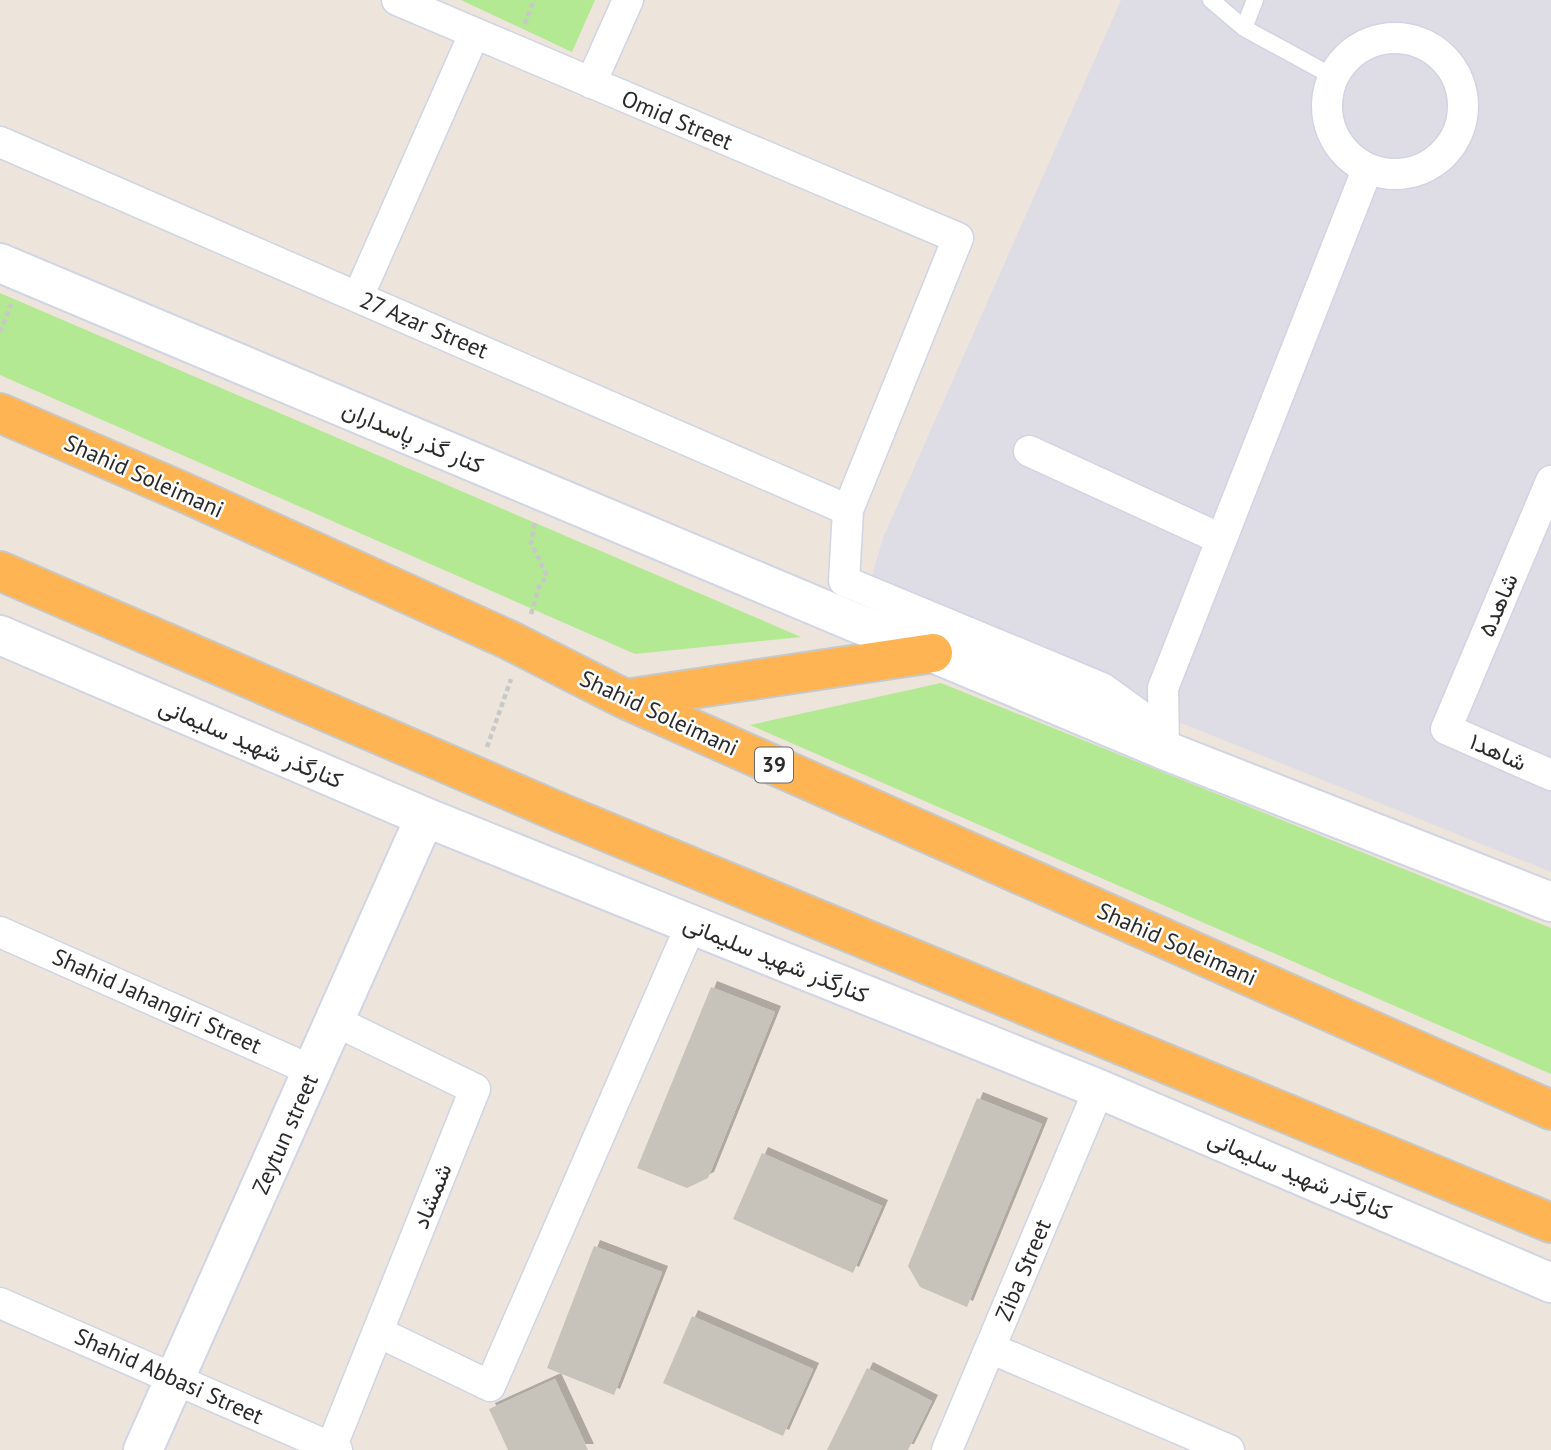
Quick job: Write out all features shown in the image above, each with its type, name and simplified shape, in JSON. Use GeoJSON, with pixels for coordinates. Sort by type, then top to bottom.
{"type":"FeatureCollection","features":[{"type":"Feature","properties":{"kind":"highway","name":"Shahid Soleimani"},"geometry":{"type":"LineString","coordinates":[[0,413],[509,639],[625,699],[1551,1110]]}},
{"type":"Feature","properties":{"kind":"highway"},"geometry":{"type":"LineString","coordinates":[[0,571],[561,813],[1551,1223]]}},
{"type":"Feature","properties":{"kind":"highway"},"geometry":{"type":"LineString","coordinates":[[625,699],[933,653]]}},
{"type":"Feature","properties":{"kind":"main road","name":"کنار گذر پاسداران"},"geometry":{"type":"LineString","coordinates":[[0,263],[933,653]]}},
{"type":"Feature","properties":{"kind":"main road","name":"کنارگذر شهید سلیمانی"},"geometry":{"type":"LineString","coordinates":[[0,635],[425,817],[1099,1089],[1551,1283]]}},
{"type":"Feature","properties":{"kind":"main road"},"geometry":{"type":"LineString","coordinates":[[933,653],[1164,750],[1551,902]]}},
{"type":"Feature","properties":{"kind":"main road","name":"Zeytun street"},"geometry":{"type":"LineString","coordinates":[[143,1450],[425,817]]}},
{"type":"Feature","properties":{"kind":"street","name":"Omid Street"},"geometry":{"type":"LineString","coordinates":[[397,0],[958,238],[848,510]]}},
{"type":"Feature","properties":{"kind":"street"},"geometry":{"type":"LineString","coordinates":[[591,83],[628,0]]}},
{"type":"Feature","properties":{"kind":"street"},"geometry":{"type":"LineString","coordinates":[[358,297],[474,34]]}},
{"type":"Feature","properties":{"kind":"street"},"geometry":{"type":"LineString","coordinates":[[1396,37],[1434,48],[1459,78],[1464,117],[1447,153],[1414,173],[1367,170],[1342,151],[1326,115],[1332,76],[1358,47],[1396,37]]}},
{"type":"Feature","properties":{"kind":"street","name":"27 Azar Street"},"geometry":{"type":"LineString","coordinates":[[0,142],[848,510]]}},
{"type":"Feature","properties":{"kind":"street"},"geometry":{"type":"LineString","coordinates":[[1164,750],[1163,688],[1367,170]]}},
{"type":"Feature","properties":{"kind":"street"},"geometry":{"type":"LineString","coordinates":[[1029,451],[1221,539]]}},
{"type":"Feature","properties":{"kind":"street","name":"شاهد۵"},"geometry":{"type":"LineString","coordinates":[[1446,729],[1551,481]]}},
{"type":"Feature","properties":{"kind":"street"},"geometry":{"type":"LineString","coordinates":[[848,510],[844,582],[1102,688],[1138,714],[1164,750]]}},
{"type":"Feature","properties":{"kind":"street","name":"شاهد۱"},"geometry":{"type":"LineString","coordinates":[[1446,729],[1551,775]]}},
{"type":"Feature","properties":{"kind":"street"},"geometry":{"type":"LineString","coordinates":[[378,1332],[490,1386],[691,925]]}},
{"type":"Feature","properties":{"kind":"street","name":"Shahid Jahangiri Street"},"geometry":{"type":"LineString","coordinates":[[0,932],[313,1071]]}},
{"type":"Feature","properties":{"kind":"street","name":"شمشاد"},"geometry":{"type":"LineString","coordinates":[[334,1449],[475,1089],[335,1021]]}},
{"type":"Feature","properties":{"kind":"street","name":"Ziba Street"},"geometry":{"type":"LineString","coordinates":[[947,1450],[1099,1089]]}},
{"type":"Feature","properties":{"kind":"street","name":"Shahid Abbasi Street"},"geometry":{"type":"LineString","coordinates":[[0,1303],[334,1449]]}},
{"type":"Feature","properties":{"kind":"street"},"geometry":{"type":"LineString","coordinates":[[990,1348],[1229,1450]]}},
{"type":"Feature","properties":{"kind":"lane"},"geometry":{"type":"LineString","coordinates":[[1211,0],[1244,28],[1332,76]]}},
{"type":"Feature","properties":{"kind":"lane"},"geometry":{"type":"LineString","coordinates":[[1244,28],[1255,0]]}},
{"type":"Feature","properties":{"kind":"shaded area"},"geometry":{"type":"Polygon","coordinates":[[[1121,0],[1551,0],[1551,872],[866,596],[883,538],[1121,0]]]}},
{"type":"Feature","properties":{"kind":"green space"},"geometry":{"type":"Polygon","coordinates":[[[461,0],[595,0],[572,52],[461,0]]]}},
{"type":"Feature","properties":{"kind":"green space"},"geometry":{"type":"Polygon","coordinates":[[[0,293],[801,637],[635,654],[0,375],[0,293]]]}},
{"type":"Feature","properties":{"kind":"green space"},"geometry":{"type":"Polygon","coordinates":[[[941,683],[1551,928],[1551,1074],[750,725],[941,683]]]}},
{"type":"Feature","properties":{"kind":"building"},"geometry":{"type":"Polygon","coordinates":[[[711,987],[775,1012],[708,1178],[687,1188],[637,1168],[711,987]]]}},
{"type":"Feature","properties":{"kind":"building"},"geometry":{"type":"Polygon","coordinates":[[[977,1098],[1042,1124],[967,1307],[920,1287],[908,1266],[977,1098]]]}},
{"type":"Feature","properties":{"kind":"building"},"geometry":{"type":"Polygon","coordinates":[[[762,1153],[882,1206],[853,1273],[733,1219],[762,1153]]]}},
{"type":"Feature","properties":{"kind":"building"},"geometry":{"type":"Polygon","coordinates":[[[594,1246],[662,1272],[614,1395],[547,1368],[594,1246]]]}},
{"type":"Feature","properties":{"kind":"building"},"geometry":{"type":"Polygon","coordinates":[[[692,1316],[813,1369],[783,1436],[663,1383],[692,1316]]]}},
{"type":"Feature","properties":{"kind":"building"},"geometry":{"type":"Polygon","coordinates":[[[867,1368],[932,1401],[908,1450],[827,1450],[867,1368]]]}},
{"type":"Feature","properties":{"kind":"building"},"geometry":{"type":"Polygon","coordinates":[[[555,1379],[588,1450],[508,1450],[489,1409],[555,1379]]]}}]}
